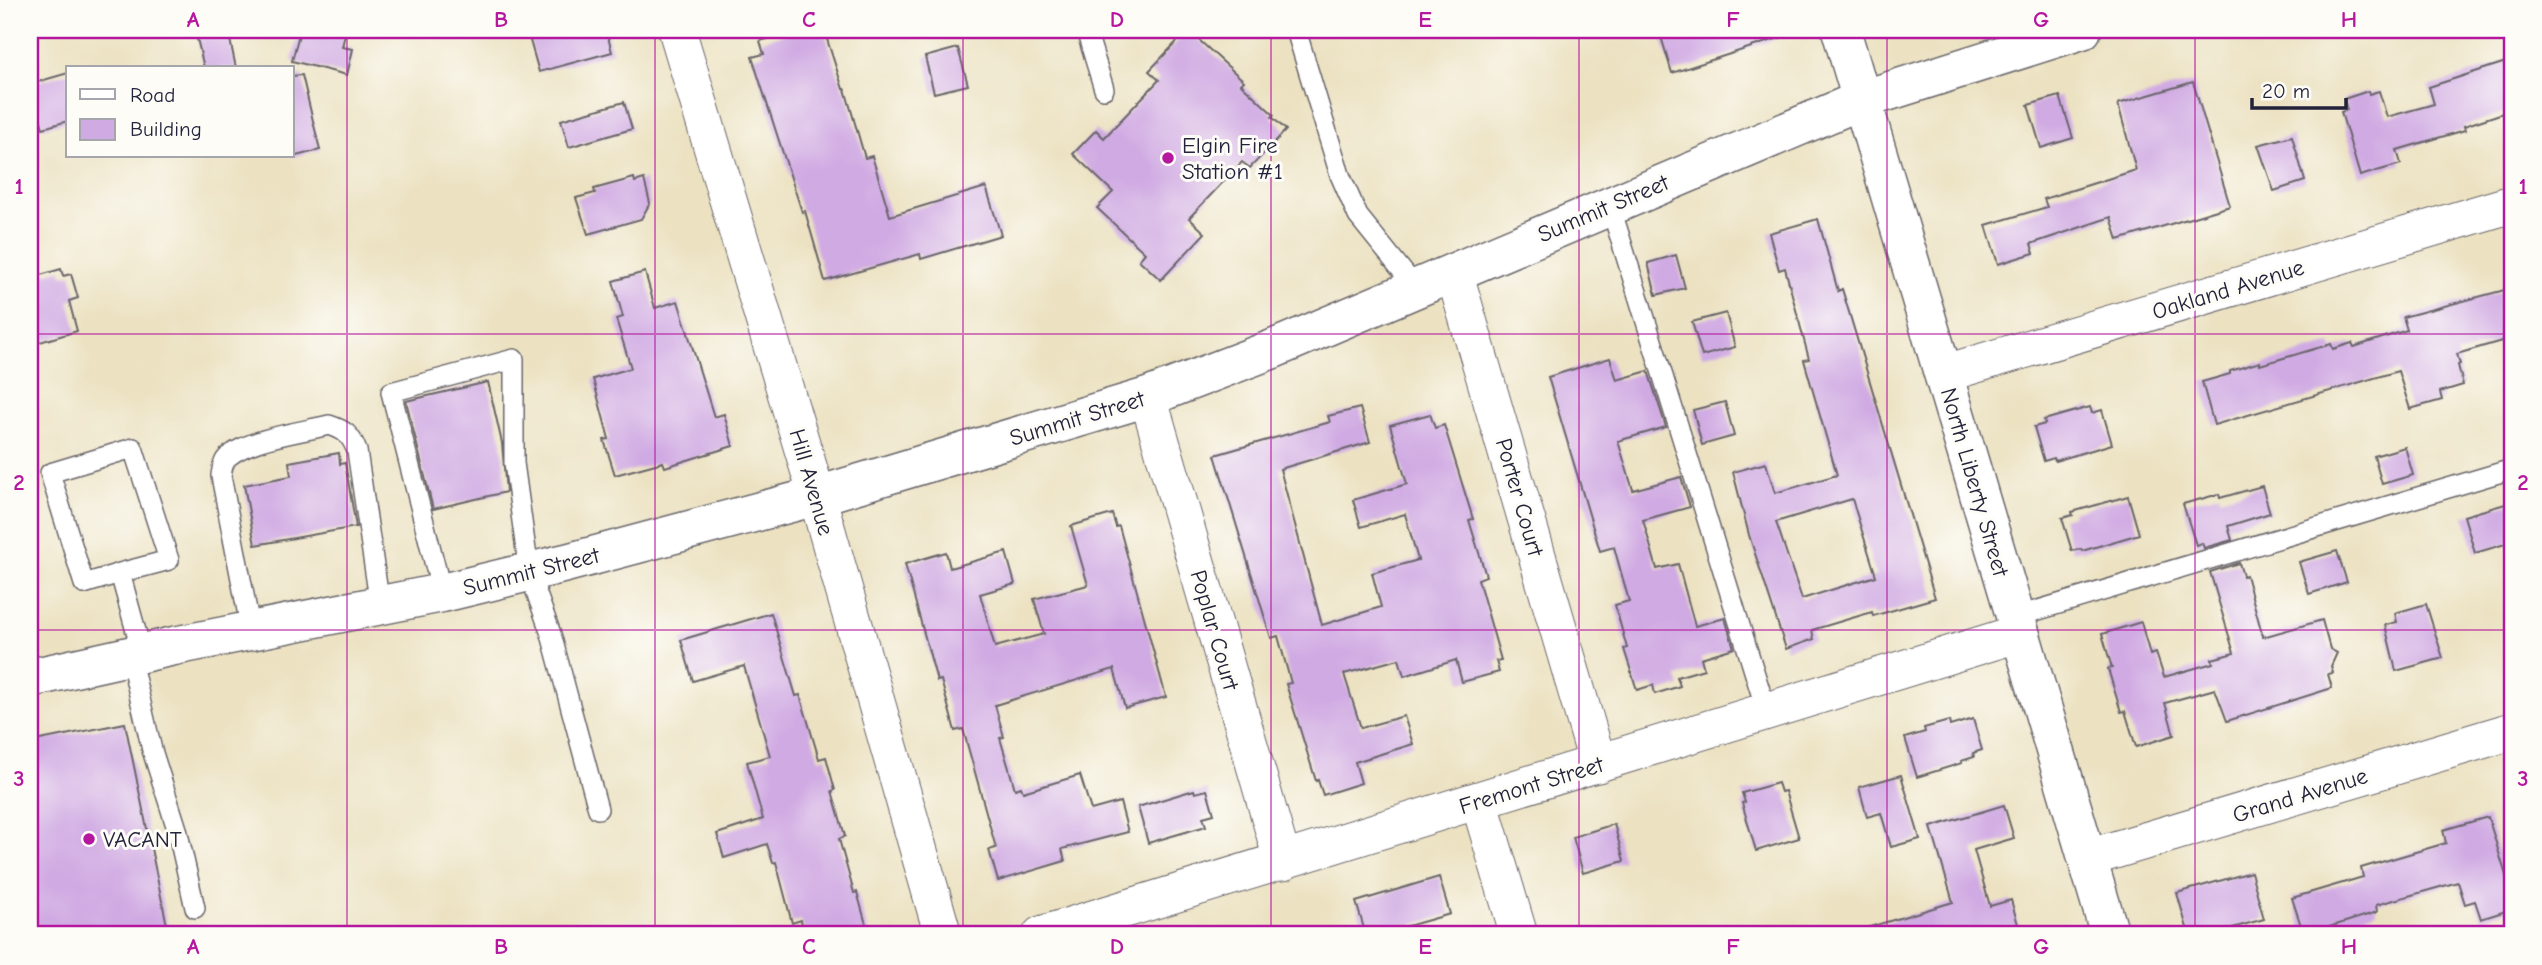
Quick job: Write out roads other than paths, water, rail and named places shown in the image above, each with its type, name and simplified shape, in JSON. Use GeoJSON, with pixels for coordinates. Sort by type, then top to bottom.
{"type":"FeatureCollection","features":[{"type":"Feature","properties":{"kind":"main road","name":"North Liberty Street"},"geometry":{"type":"LineString","coordinates":[[1841,30],[2110,935]]}},
{"type":"Feature","properties":{"kind":"main road","name":"Summit Street"},"geometry":{"type":"LineString","coordinates":[[30,678],[442,593],[529,572],[817,496],[1148,397],[1273,349],[1861,100],[2082,30]]}},
{"type":"Feature","properties":{"kind":"street","name":"Hill Avenue"},"geometry":{"type":"LineString","coordinates":[[677,30],[817,496],[943,935]]}},
{"type":"Feature","properties":{"kind":"street","name":"Oakland Avenue"},"geometry":{"type":"LineString","coordinates":[[1943,374],[2512,204]]}},
{"type":"Feature","properties":{"kind":"street","name":"Porter Court"},"geometry":{"type":"LineString","coordinates":[[1454,272],[1598,764]]}},
{"type":"Feature","properties":{"kind":"street","name":"Poplar Court"},"geometry":{"type":"LineString","coordinates":[[1148,397],[1283,862]]}},
{"type":"Feature","properties":{"kind":"street","name":"Fremont Street"},"geometry":{"type":"LineString","coordinates":[[1041,935],[1767,713],[2018,625]]}},
{"type":"Feature","properties":{"kind":"street","name":"Grand Avenue"},"geometry":{"type":"LineString","coordinates":[[2088,858],[2512,731]]}},
{"type":"Feature","properties":{"kind":"street"},"geometry":{"type":"LineString","coordinates":[[1479,801],[1519,935]]}},
{"type":"Feature","properties":{"kind":"lane"},"geometry":{"type":"LineString","coordinates":[[1086,30],[1104,89]]}},
{"type":"Feature","properties":{"kind":"lane"},"geometry":{"type":"LineString","coordinates":[[1296,30],[1340,175],[1351,202],[1358,216],[1416,288]]}},
{"type":"Feature","properties":{"kind":"lane"},"geometry":{"type":"LineString","coordinates":[[1610,205],[1767,713]]}},
{"type":"Feature","properties":{"kind":"lane"},"geometry":{"type":"LineString","coordinates":[[442,593],[391,392],[514,359],[514,463],[529,572],[551,634],[598,809]]}},
{"type":"Feature","properties":{"kind":"lane"},"geometry":{"type":"LineString","coordinates":[[251,631],[221,476],[223,465],[228,457],[255,444],[329,425],[342,428],[352,436],[357,451],[380,606]]}},
{"type":"Feature","properties":{"kind":"lane"},"geometry":{"type":"LineString","coordinates":[[133,448],[169,560],[120,573],[84,584],[50,473],[133,448]]}},
{"type":"Feature","properties":{"kind":"lane"},"geometry":{"type":"LineString","coordinates":[[2018,625],[2512,469]]}},
{"type":"Feature","properties":{"kind":"lane"},"geometry":{"type":"LineString","coordinates":[[120,573],[152,750],[177,829],[195,908]]}},
{"type":"Feature","properties":{"kind":"place","name":"Elgin Fire Station #1"},"geometry":{"type":"Point","coordinates":[1168,158]}},
{"type":"Feature","properties":{"kind":"place","name":"VACANT"},"geometry":{"type":"Point","coordinates":[89,839]}}]}
